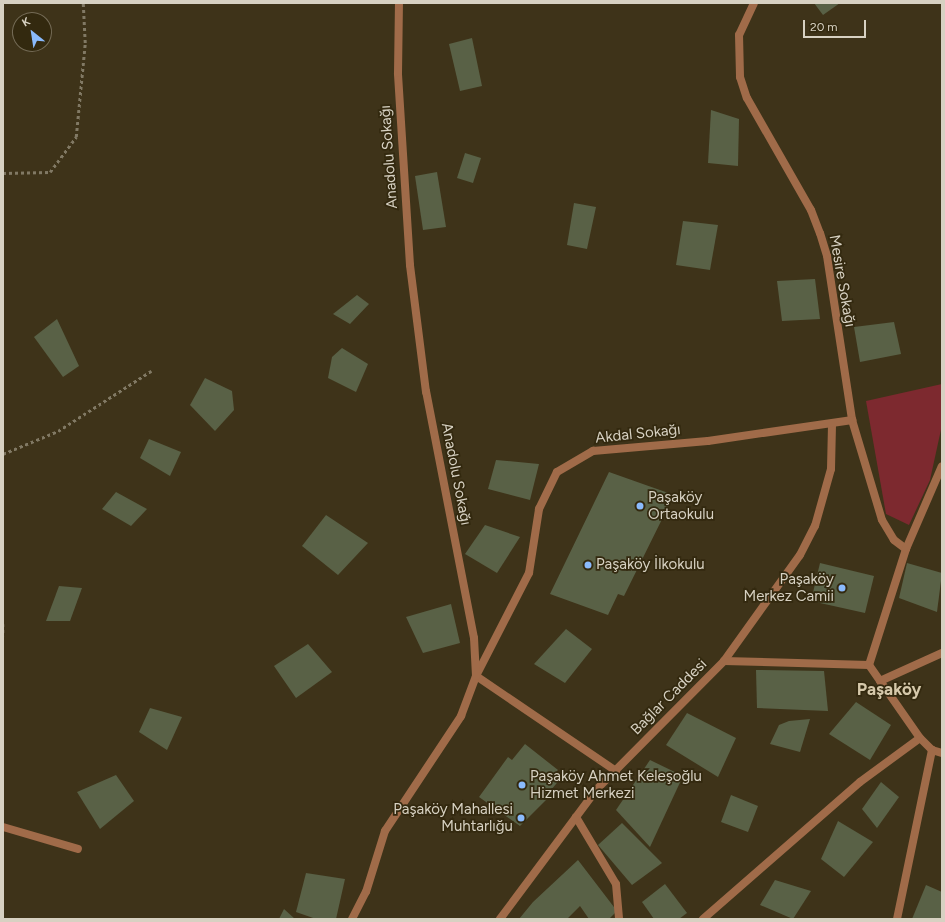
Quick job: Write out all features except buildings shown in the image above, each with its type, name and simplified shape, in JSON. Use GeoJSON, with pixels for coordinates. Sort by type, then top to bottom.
{"type":"FeatureCollection","features":[{"type":"Feature","properties":{"kind":"street","name":"Anadolu Sokağı"},"geometry":{"type":"LineString","coordinates":[[352,919],[366,892],[385,831],[461,716],[476,676],[474,638],[426,392],[410,265],[398,73],[399,3]]}},
{"type":"Feature","properties":{"kind":"street","name":"Mesire Sokağı"},"geometry":{"type":"LineString","coordinates":[[754,3],[739,35],[740,77],[747,98],[811,210],[820,233],[827,256],[852,420],[882,520],[894,540],[906,549]]}},
{"type":"Feature","properties":{"kind":"street","name":"Akdal Sokağı"},"geometry":{"type":"LineString","coordinates":[[476,676],[529,573],[539,509],[558,472],[593,451],[708,441],[852,420]]}},
{"type":"Feature","properties":{"kind":"street"},"geometry":{"type":"LineString","coordinates":[[724,661],[800,555],[815,526],[831,469],[832,424]]}},
{"type":"Feature","properties":{"kind":"street"},"geometry":{"type":"LineString","coordinates":[[942,466],[906,549],[869,665],[920,738],[932,750],[942,753]]}},
{"type":"Feature","properties":{"kind":"street"},"geometry":{"type":"LineString","coordinates":[[880,681],[942,653]]}},
{"type":"Feature","properties":{"kind":"street","name":"Bağlar Caddesi"},"geometry":{"type":"LineString","coordinates":[[500,919],[576,817],[616,771],[724,661],[869,665]]}},
{"type":"Feature","properties":{"kind":"street"},"geometry":{"type":"LineString","coordinates":[[476,676],[616,771]]}},
{"type":"Feature","properties":{"kind":"street"},"geometry":{"type":"LineString","coordinates":[[703,919],[860,782],[920,738]]}},
{"type":"Feature","properties":{"kind":"street"},"geometry":{"type":"LineString","coordinates":[[897,919],[932,750]]}},
{"type":"Feature","properties":{"kind":"street"},"geometry":{"type":"LineString","coordinates":[[576,817],[616,884],[619,919]]}},
{"type":"Feature","properties":{"kind":"street"},"geometry":{"type":"LineString","coordinates":[[3,827],[78,848]]}},
{"type":"Feature","properties":{"kind":"path"},"geometry":{"type":"LineString","coordinates":[[3,173],[50,172],[76,137],[85,43],[83,3]]}},
{"type":"Feature","properties":{"kind":"path"},"geometry":{"type":"LineString","coordinates":[[3,454],[58,431],[151,371]]}},
{"type":"Feature","properties":{"kind":"path"},"geometry":{"type":"LineString","coordinates":[[3,624],[3,636]]}},
{"type":"Feature","properties":{"kind":"shaded area"},"geometry":{"type":"Polygon","coordinates":[[[942,384],[942,425],[930,480],[909,525],[886,514],[866,401],[942,384]]]}},
{"type":"Feature","properties":{"kind":"place","name":"Paşaköy Ortaokulu"},"geometry":{"type":"Point","coordinates":[640,506]}},
{"type":"Feature","properties":{"kind":"place","name":"Paşaköy İlkokulu"},"geometry":{"type":"Point","coordinates":[588,565]}},
{"type":"Feature","properties":{"kind":"place","name":"Paşaköy Merkez Camii"},"geometry":{"type":"Point","coordinates":[842,588]}},
{"type":"Feature","properties":{"kind":"place","name":"Paşaköy Ahmet Keleşoğlu Hizmet Merkezi"},"geometry":{"type":"Point","coordinates":[522,785]}},
{"type":"Feature","properties":{"kind":"place","name":"Paşaköy Mahallesi Muhtarlığu"},"geometry":{"type":"Point","coordinates":[521,818]}},
{"type":"Feature","properties":{"kind":"district","name":"Paşaköy"},"geometry":{"type":"Point","coordinates":[889,690]}}]}
